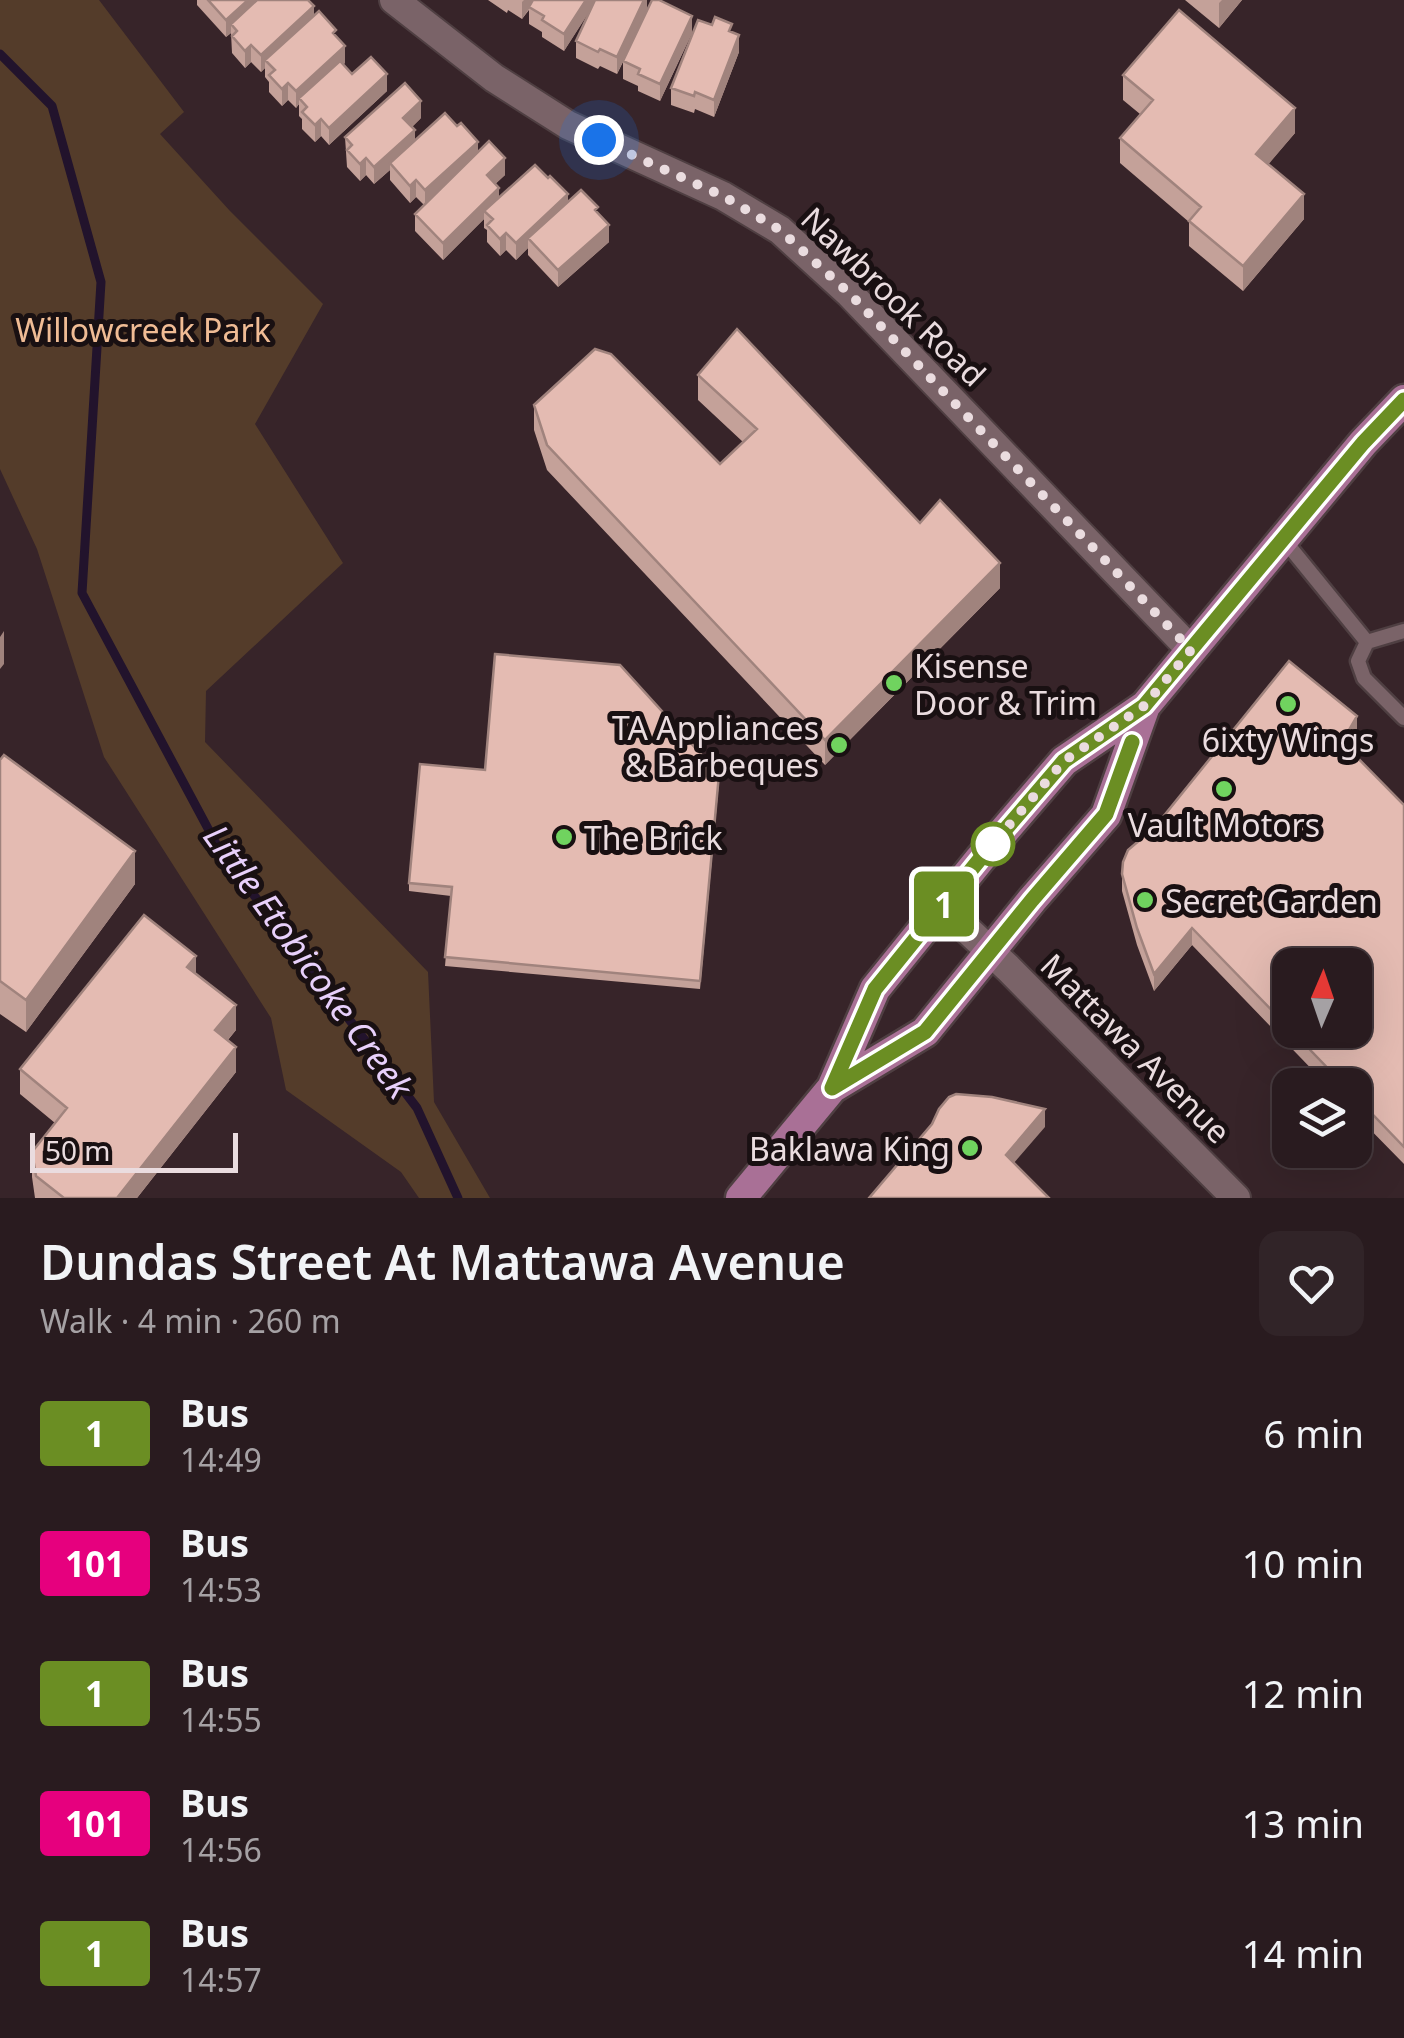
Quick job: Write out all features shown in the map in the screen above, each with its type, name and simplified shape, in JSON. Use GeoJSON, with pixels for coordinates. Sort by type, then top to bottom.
{"type":"FeatureCollection","features":[{"type":"Feature","properties":{"kind":"main road"},"geometry":{"type":"LineString","coordinates":[[741,1198],[832,1088],[875,989],[942,906],[1064,761],[1144,706],[1363,443],[1402,405]]}},
{"type":"Feature","properties":{"kind":"main road"},"geometry":{"type":"LineString","coordinates":[[832,1088],[925,1032],[1106,814],[1144,706]]}},
{"type":"Feature","properties":{"kind":"street","name":"Nawbrook Road"},"geometry":{"type":"LineString","coordinates":[[394,0],[494,78],[568,125],[723,196],[780,230],[850,294],[1191,650]]}},
{"type":"Feature","properties":{"kind":"street","name":"Mattawa Avenue"},"geometry":{"type":"LineString","coordinates":[[942,906],[1236,1198]]}},
{"type":"Feature","properties":{"kind":"lane"},"geometry":{"type":"LineString","coordinates":[[1284,540],[1367,642]]}},
{"type":"Feature","properties":{"kind":"lane"},"geometry":{"type":"LineString","coordinates":[[1404,631],[1367,642],[1358,661],[1364,678],[1404,718]]}},
{"type":"Feature","properties":{"kind":"green space","name":"Willowcreek Park"},"geometry":{"type":"Polygon","coordinates":[[[0,0],[99,0],[184,112],[160,134],[323,304],[255,424],[343,563],[206,691],[205,742],[428,972],[434,1102],[490,1198],[419,1198],[401,1172],[286,1090],[271,1018],[104,757],[37,549],[0,469],[0,0]]]}},
{"type":"Feature","properties":{"kind":"building"},"geometry":{"type":"Polygon","coordinates":[[[208,0],[248,0],[226,20],[208,0]]]}},
{"type":"Feature","properties":{"kind":"building"},"geometry":{"type":"Polygon","coordinates":[[[257,0],[308,0],[314,6],[261,55],[251,45],[245,51],[232,36],[237,31],[231,24],[257,0]]]}},
{"type":"Feature","properties":{"kind":"building"},"geometry":{"type":"Polygon","coordinates":[[[533,0],[586,0],[564,34],[529,7],[533,0]]]}},
{"type":"Feature","properties":{"kind":"building"},"geometry":{"type":"Polygon","coordinates":[[[595,0],[644,0],[617,57],[576,41],[595,0]]]}},
{"type":"Feature","properties":{"kind":"building"},"geometry":{"type":"Polygon","coordinates":[[[652,0],[692,16],[660,84],[638,74],[640,69],[623,61],[652,0]]]}},
{"type":"Feature","properties":{"kind":"building"},"geometry":{"type":"Polygon","coordinates":[[[1179,10],[1295,108],[1256,154],[1304,194],[1243,266],[1189,221],[1201,207],[1120,138],[1153,100],[1123,75],[1179,10]]]}},
{"type":"Feature","properties":{"kind":"building"},"geometry":{"type":"Polygon","coordinates":[[[319,11],[345,46],[296,91],[288,83],[282,89],[269,75],[275,70],[265,60],[319,11]]]}},
{"type":"Feature","properties":{"kind":"building"},"geometry":{"type":"Polygon","coordinates":[[[715,17],[732,24],[729,31],[739,35],[714,100],[671,88],[698,20],[712,25],[715,17]]]}},
{"type":"Feature","properties":{"kind":"building"},"geometry":{"type":"Polygon","coordinates":[[[371,57],[387,74],[329,128],[321,119],[315,125],[302,112],[307,107],[299,98],[340,61],[352,74],[371,57]]]}},
{"type":"Feature","properties":{"kind":"building"},"geometry":{"type":"Polygon","coordinates":[[[405,83],[421,101],[403,118],[415,130],[374,167],[366,158],[360,164],[347,150],[352,145],[345,137],[405,83]]]}},
{"type":"Feature","properties":{"kind":"building"},"geometry":{"type":"Polygon","coordinates":[[[445,113],[457,126],[461,123],[478,142],[425,190],[416,180],[410,186],[390,163],[445,113]]]}},
{"type":"Feature","properties":{"kind":"building"},"geometry":{"type":"Polygon","coordinates":[[[489,141],[505,158],[487,175],[499,188],[443,243],[415,214],[489,141]]]}},
{"type":"Feature","properties":{"kind":"building"},"geometry":{"type":"Polygon","coordinates":[[[535,165],[568,194],[516,243],[506,233],[500,239],[487,225],[493,219],[484,211],[535,165]]]}},
{"type":"Feature","properties":{"kind":"building"},"geometry":{"type":"Polygon","coordinates":[[[581,190],[609,225],[558,270],[528,238],[581,190]]]}},
{"type":"Feature","properties":{"kind":"building"},"geometry":{"type":"Polygon","coordinates":[[[737,329],[920,523],[940,500],[1000,563],[825,740],[547,445],[534,405],[595,349],[611,354],[720,464],[757,429],[698,375],[737,329]]]}},
{"type":"Feature","properties":{"kind":"building","name":"The Brick"},"geometry":{"type":"Polygon","coordinates":[[[495,654],[620,665],[719,774],[700,981],[445,957],[452,887],[409,883],[420,764],[485,770],[495,654]]]}},
{"type":"Feature","properties":{"kind":"building"},"geometry":{"type":"Polygon","coordinates":[[[1289,661],[1357,716],[1342,742],[1404,805],[1404,1147],[1372,1114],[1372,1068],[1328,1068],[1308,1048],[1372,1048],[1372,948],[1272,948],[1272,1010],[1192,928],[1154,974],[1122,874],[1128,850],[1154,828],[1289,661]]]}},
{"type":"Feature","properties":{"kind":"building"},"geometry":{"type":"Polygon","coordinates":[[[4,755],[135,851],[26,1000],[0,981],[0,760],[4,755]]]}},
{"type":"Feature","properties":{"kind":"building"},"geometry":{"type":"Polygon","coordinates":[[[144,915],[196,956],[187,967],[236,1005],[215,1030],[236,1047],[117,1198],[64,1198],[36,1176],[32,1152],[67,1108],[20,1069],[144,915]]]}},
{"type":"Feature","properties":{"kind":"building"},"geometry":{"type":"Polygon","coordinates":[[[949,1097],[992,1097],[1045,1109],[1006,1155],[1049,1198],[869,1198],[932,1124],[949,1097]]]}},
{"type":"Feature","properties":{"kind":"waterway","name":"Little Etobicoke Creek"},"geometry":{"type":"LineString","coordinates":[[0,54],[52,106],[101,282],[82,593],[220,851],[417,1108],[458,1198]]}},
{"type":"Feature","properties":{"kind":"bus line","name":"1"},"geometry":{"type":"LineString","coordinates":[[1132,742],[1106,814],[925,1032],[832,1088],[875,989],[980,859],[1064,761],[1144,706],[1363,443],[1404,400]]}},
{"type":"Feature","properties":{"kind":"place","name":"Kisense Door & Trim"},"geometry":{"type":"Point","coordinates":[894,683]}},
{"type":"Feature","properties":{"kind":"place","name":"6ixty Wings"},"geometry":{"type":"Point","coordinates":[1288,704]}},
{"type":"Feature","properties":{"kind":"place","name":"TA Appliances & Barbeques"},"geometry":{"type":"Point","coordinates":[839,745]}},
{"type":"Feature","properties":{"kind":"place","name":"Vault Motors"},"geometry":{"type":"Point","coordinates":[1224,789]}},
{"type":"Feature","properties":{"kind":"place","name":"The Brick"},"geometry":{"type":"Point","coordinates":[564,837]}},
{"type":"Feature","properties":{"kind":"place","name":"Secret Garden"},"geometry":{"type":"Point","coordinates":[1145,900]}},
{"type":"Feature","properties":{"kind":"place","name":"Baklawa King"},"geometry":{"type":"Point","coordinates":[970,1148]}},
{"type":"Feature","properties":{"kind":"route"},"geometry":{"type":"LineString","coordinates":[[599,140],[723,196],[780,230],[850,294],[1191,650],[1144,706],[1064,761],[993,844]]}}]}
